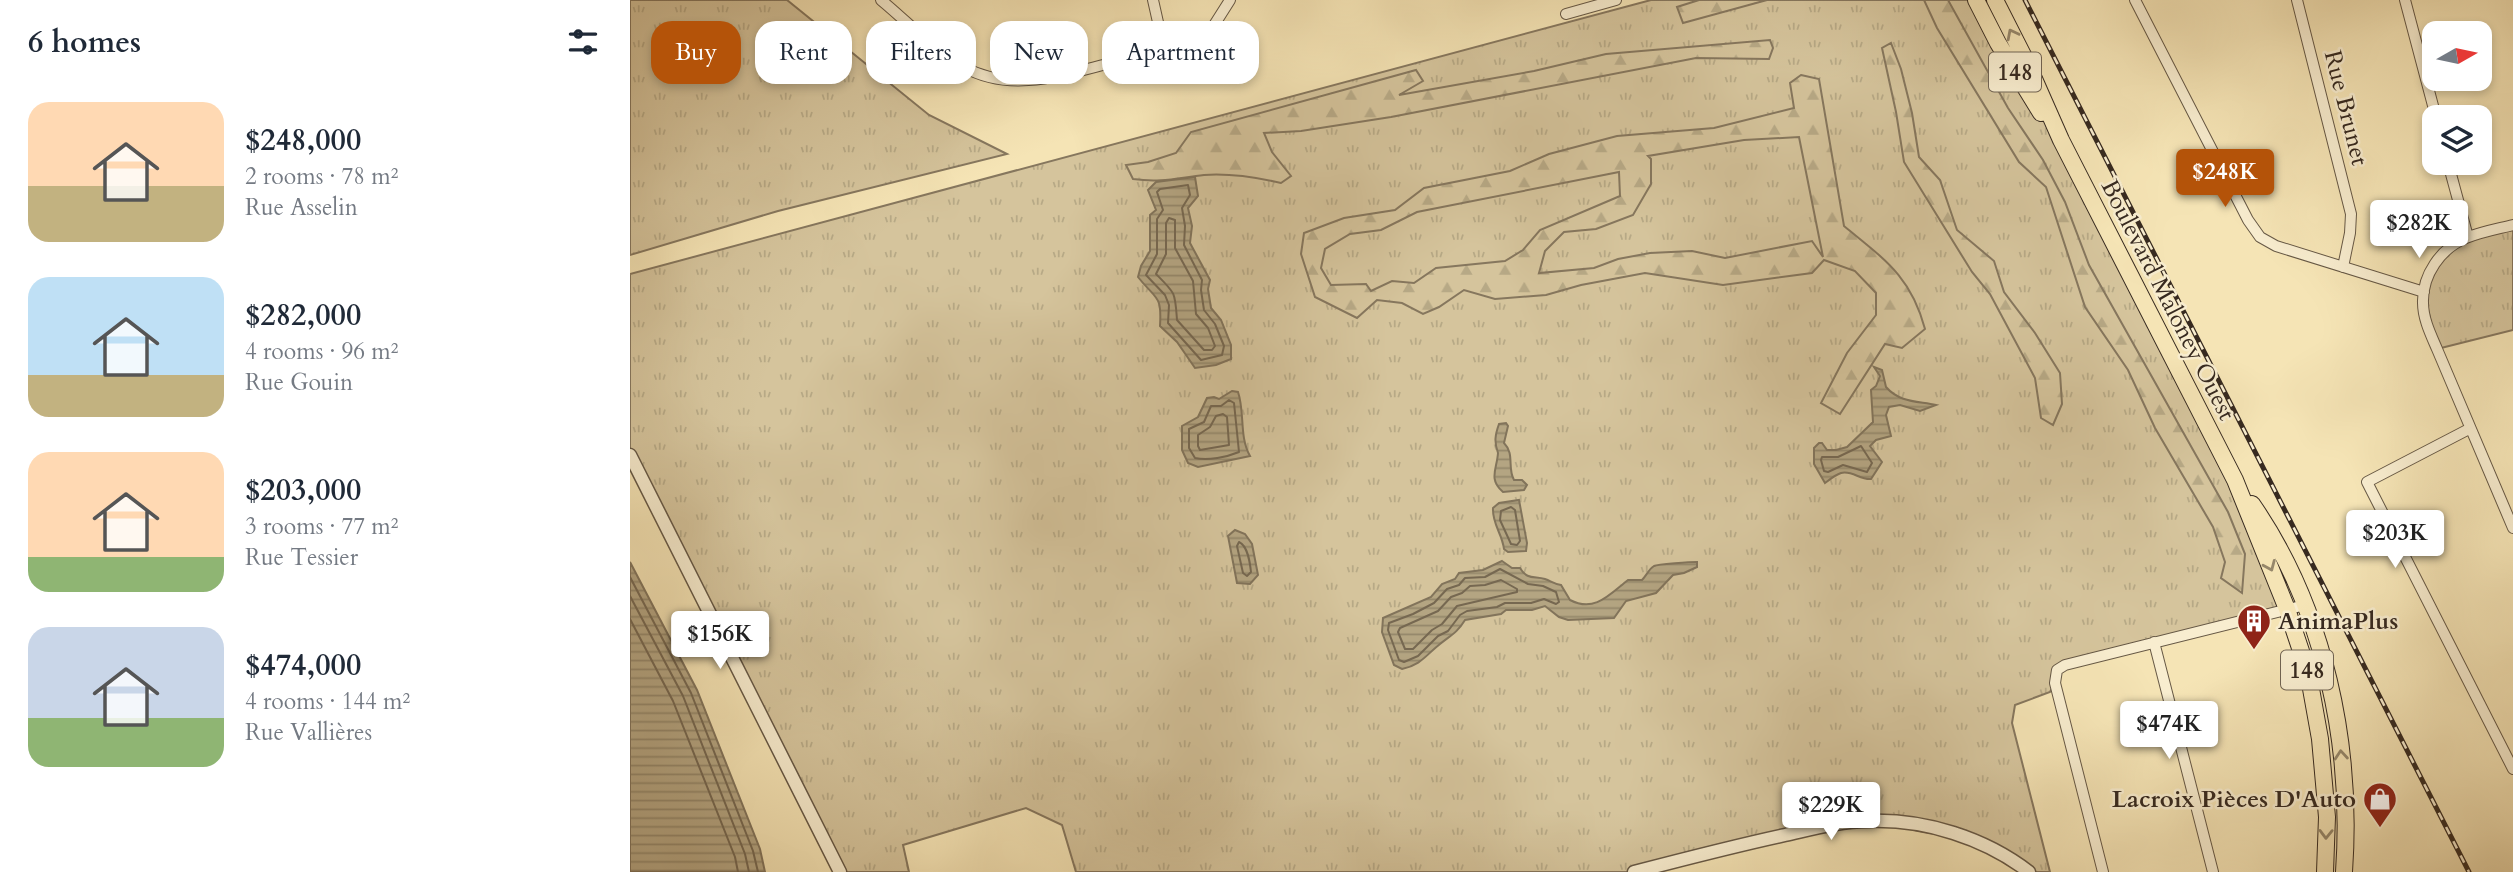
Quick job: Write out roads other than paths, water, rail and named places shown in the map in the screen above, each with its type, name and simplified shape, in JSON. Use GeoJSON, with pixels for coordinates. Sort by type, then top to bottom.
{"type":"FeatureCollection","features":[{"type":"Feature","properties":{"kind":"main road","name":"Boulevard Maloney Ouest"},"geometry":{"type":"LineString","coordinates":[[1976,0],[2034,104],[2061,140]]}},
{"type":"Feature","properties":{"kind":"main road","name":"Boulevard Maloney Ouest"},"geometry":{"type":"LineString","coordinates":[[1995,0],[2061,140],[2235,480],[2287,609],[2308,672],[2320,739],[2327,817],[2325,872]]}},
{"type":"Feature","properties":{"kind":"main road","name":"Boulevard Maloney Ouest"},"geometry":{"type":"LineString","coordinates":[[2235,480],[2263,520],[2305,606],[2326,671],[2339,737],[2345,820],[2344,872]]}},
{"type":"Feature","properties":{"kind":"street"},"geometry":{"type":"LineString","coordinates":[[881,0],[940,52],[962,67],[997,79],[1045,79],[1102,65]]}},
{"type":"Feature","properties":{"kind":"street"},"geometry":{"type":"LineString","coordinates":[[1153,0],[1158,21]]}},
{"type":"Feature","properties":{"kind":"street"},"geometry":{"type":"LineString","coordinates":[[1217,21],[1230,0]]}},
{"type":"Feature","properties":{"kind":"street"},"geometry":{"type":"LineString","coordinates":[[1566,14],[1616,0]]}},
{"type":"Feature","properties":{"kind":"street"},"geometry":{"type":"LineString","coordinates":[[2134,0],[2254,229],[2267,242],[2424,292]]}},
{"type":"Feature","properties":{"kind":"street","name":"Rue Brunet"},"geometry":{"type":"LineString","coordinates":[[2297,0],[2351,214],[2343,267]]}},
{"type":"Feature","properties":{"kind":"street"},"geometry":{"type":"LineString","coordinates":[[2405,0],[2433,105]]}},
{"type":"Feature","properties":{"kind":"street"},"geometry":{"type":"LineString","coordinates":[[2451,175],[2468,237]]}},
{"type":"Feature","properties":{"kind":"street"},"geometry":{"type":"LineString","coordinates":[[2513,225],[2468,237],[2449,248],[2437,260],[2424,292],[2423,302],[2427,324],[2513,528]]}},
{"type":"Feature","properties":{"kind":"street"},"geometry":{"type":"LineString","coordinates":[[2469,429],[2367,482],[2513,769]]}},
{"type":"Feature","properties":{"kind":"street"},"geometry":{"type":"LineString","coordinates":[[630,455],[840,872]]}},
{"type":"Feature","properties":{"kind":"street"},"geometry":{"type":"LineString","coordinates":[[2103,872],[2054,683],[2055,674],[2065,664],[2305,606]]}},
{"type":"Feature","properties":{"kind":"street"},"geometry":{"type":"LineString","coordinates":[[2154,642],[2213,872]]}},
{"type":"Feature","properties":{"kind":"street"},"geometry":{"type":"LineString","coordinates":[[1634,872],[1818,827],[1882,820],[1951,832],[1990,848],[2029,872]]}},
{"type":"Feature","properties":{"kind":"water"},"geometry":{"type":"Polygon","coordinates":[[[1195,177],[1198,196],[1188,208],[1192,226],[1190,243],[1210,280],[1208,289],[1211,308],[1221,320],[1231,345],[1231,359],[1216,365],[1195,368],[1177,342],[1160,326],[1159,302],[1138,277],[1150,251],[1150,215],[1156,210],[1148,190],[1156,182],[1195,177]]]}},
{"type":"Feature","properties":{"kind":"water"},"geometry":{"type":"Polygon","coordinates":[[[1874,367],[1882,370],[1886,387],[1897,396],[1936,405],[1920,411],[1900,405],[1889,407],[1886,415],[1891,436],[1876,440],[1870,446],[1882,462],[1871,479],[1845,472],[1825,483],[1814,464],[1814,448],[1819,443],[1827,450],[1847,447],[1873,422],[1871,390],[1880,376],[1874,367]]]}},
{"type":"Feature","properties":{"kind":"water"},"geometry":{"type":"Polygon","coordinates":[[[1232,391],[1238,392],[1244,441],[1250,456],[1198,467],[1188,463],[1182,450],[1182,426],[1198,417],[1207,398],[1219,399],[1232,391]]]}},
{"type":"Feature","properties":{"kind":"water"},"geometry":{"type":"Polygon","coordinates":[[[1506,423],[1508,426],[1504,443],[1509,452],[1512,475],[1514,480],[1522,480],[1527,485],[1524,490],[1503,492],[1496,483],[1496,435],[1499,424],[1506,423]]]}},
{"type":"Feature","properties":{"kind":"water"},"geometry":{"type":"Polygon","coordinates":[[[1519,500],[1526,551],[1508,552],[1504,549],[1493,508],[1499,503],[1519,500]]]}},
{"type":"Feature","properties":{"kind":"water"},"geometry":{"type":"Polygon","coordinates":[[[1235,530],[1245,534],[1252,544],[1258,575],[1250,584],[1237,583],[1228,536],[1235,530]]]}},
{"type":"Feature","properties":{"kind":"water"},"geometry":{"type":"Polygon","coordinates":[[[1502,561],[1512,568],[1520,568],[1528,576],[1561,585],[1570,600],[1587,604],[1602,600],[1628,580],[1642,580],[1654,566],[1697,562],[1697,567],[1673,575],[1656,593],[1626,601],[1614,618],[1568,620],[1559,617],[1545,606],[1532,610],[1506,610],[1501,614],[1465,620],[1419,662],[1402,669],[1394,665],[1382,632],[1383,618],[1431,597],[1442,584],[1455,579],[1459,573],[1483,570],[1502,561]]]}},
{"type":"Feature","properties":{"kind":"water"},"geometry":{"type":"Polygon","coordinates":[[[630,562],[697,690],[760,849],[765,872],[630,872],[630,562]]]}},
{"type":"Feature","properties":{"kind":"railway"},"geometry":{"type":"LineString","coordinates":[[2025,0],[2469,872]]}},
{"type":"Feature","properties":{"kind":"place","name":"AnimaPlus"},"geometry":{"type":"Point","coordinates":[2254,651]}},
{"type":"Feature","properties":{"kind":"place","name":"Lacroix Pièces D'Auto"},"geometry":{"type":"Point","coordinates":[2380,829]}}]}
